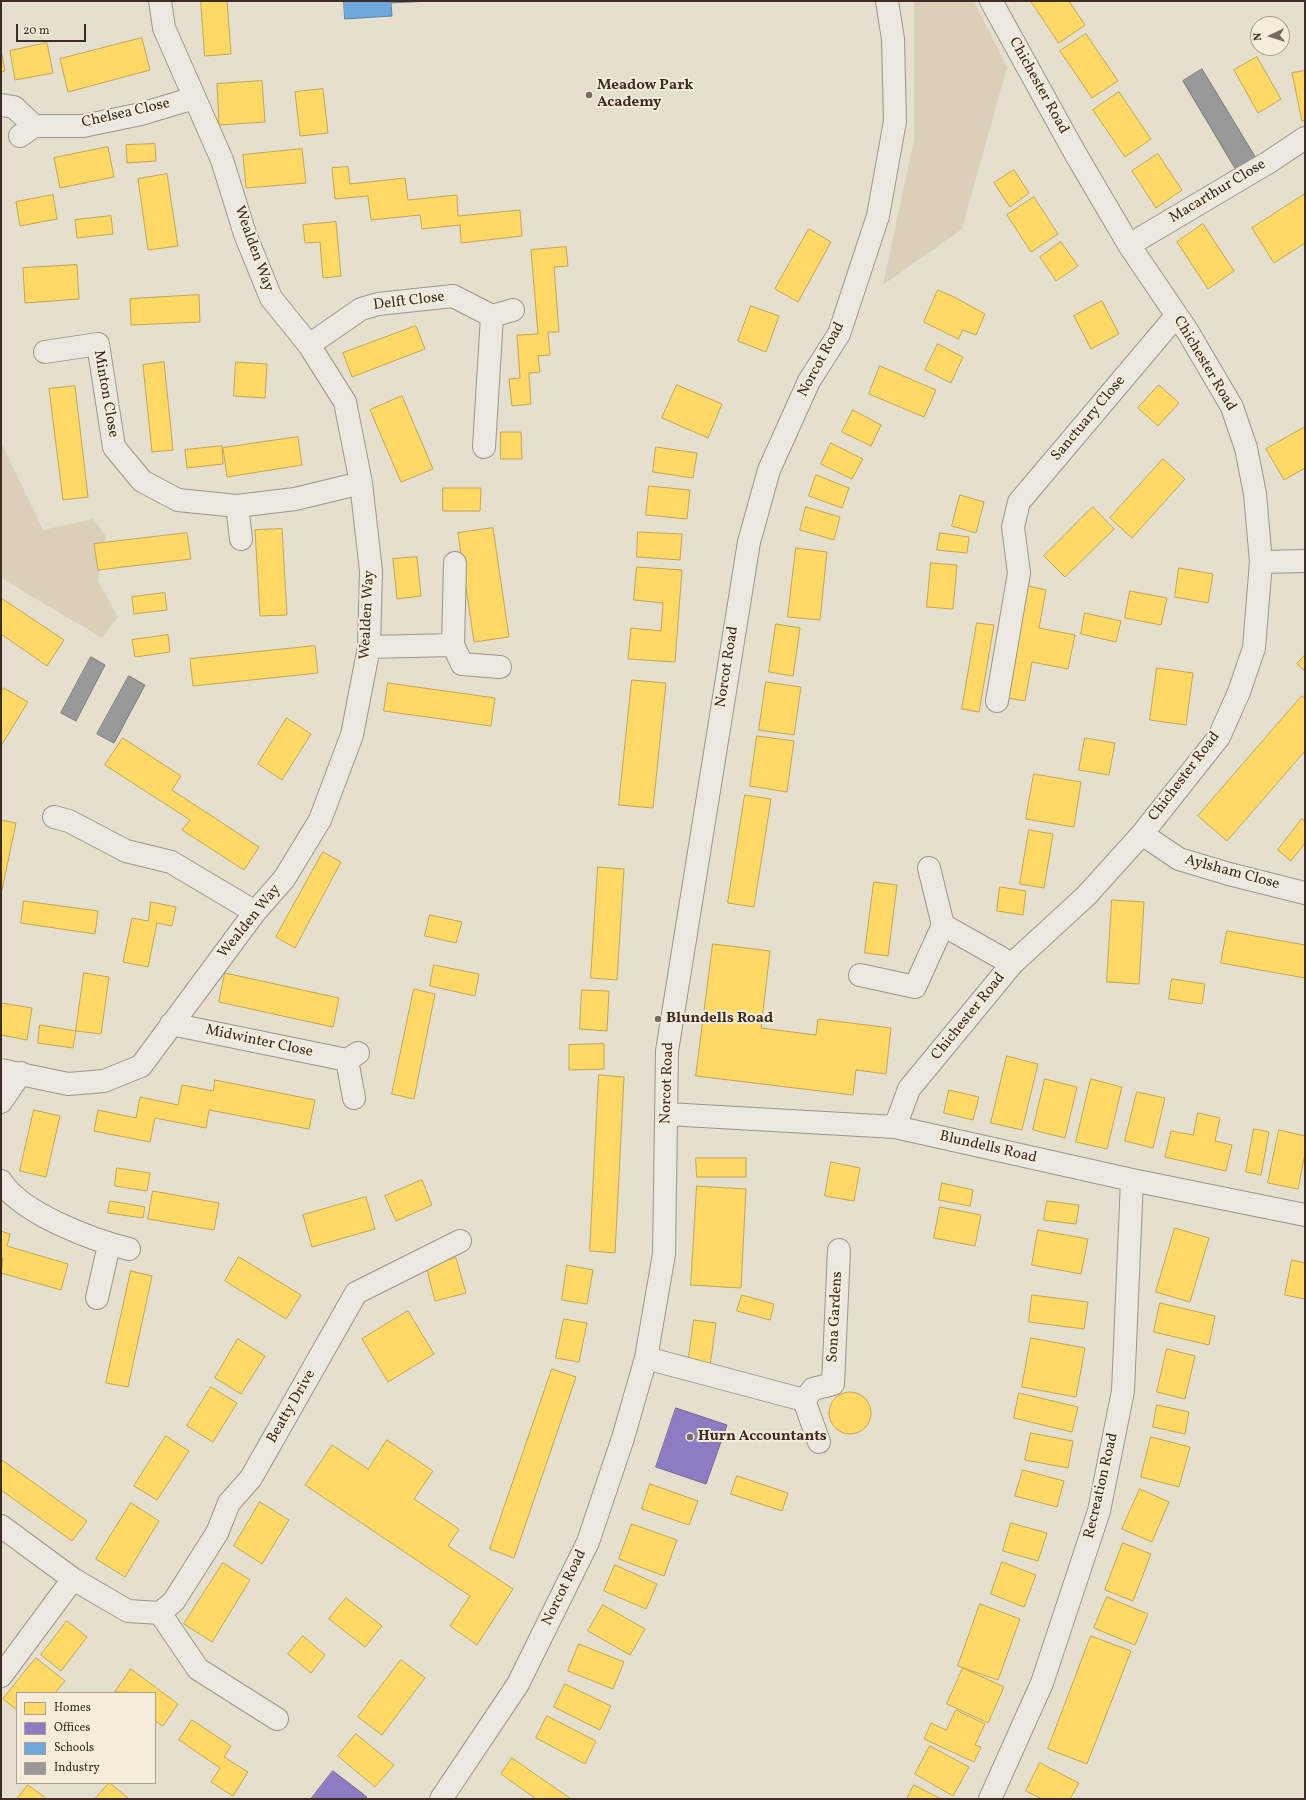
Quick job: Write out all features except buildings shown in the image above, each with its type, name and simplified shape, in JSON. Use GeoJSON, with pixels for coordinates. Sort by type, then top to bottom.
{"type":"FeatureCollection","features":[{"type":"Feature","properties":{"kind":"street","name":"Wealden Way"},"geometry":{"type":"LineString","coordinates":[[11,1072],[68,1084],[104,1081],[141,1066],[255,912],[284,879],[320,820],[352,734],[369,647],[371,571],[362,483],[345,402],[309,345],[271,298],[245,234],[222,160],[164,28],[160,1]]}},
{"type":"Feature","properties":{"kind":"street","name":"Norcot Road"},"geometry":{"type":"LineString","coordinates":[[440,1799],[518,1684],[588,1542],[623,1438],[646,1358],[664,1254],[667,1051],[748,542],[769,470],[809,381],[839,334],[878,216],[895,121],[893,39],[887,1]]}},
{"type":"Feature","properties":{"kind":"street","name":"Chichester Road"},"geometry":{"type":"LineString","coordinates":[[895,1127],[909,1089],[1012,964],[1086,896],[1142,834],[1219,737],[1239,692],[1254,648],[1261,562],[1255,494],[1246,448],[1232,407],[1188,332],[1129,245],[1075,154],[991,1]]}},
{"type":"Feature","properties":{"kind":"street","name":"Chelsea Close"},"geometry":{"type":"LineString","coordinates":[[1,105],[14,107],[27,131],[83,126],[141,114],[194,98]]}},
{"type":"Feature","properties":{"kind":"street","name":"Macarthur Close"},"geometry":{"type":"LineString","coordinates":[[1129,245],[1269,162],[1305,138]]}},
{"type":"Feature","properties":{"kind":"street","name":"Delft Close"},"geometry":{"type":"LineString","coordinates":[[309,345],[361,309],[378,304],[453,296],[492,316]]}},
{"type":"Feature","properties":{"kind":"street"},"geometry":{"type":"LineString","coordinates":[[484,447],[492,316],[513,310]]}},
{"type":"Feature","properties":{"kind":"street","name":"Sanctuary Close"},"geometry":{"type":"LineString","coordinates":[[997,701],[1019,573],[1013,527],[1019,502],[1176,316]]}},
{"type":"Feature","properties":{"kind":"street","name":"Minton Close"},"geometry":{"type":"LineString","coordinates":[[45,352],[98,344],[114,447],[142,481],[178,500],[237,506],[295,499],[362,483]]}},
{"type":"Feature","properties":{"kind":"street"},"geometry":{"type":"LineString","coordinates":[[237,506],[241,539]]}},
{"type":"Feature","properties":{"kind":"street"},"geometry":{"type":"LineString","coordinates":[[1261,562],[1305,561]]}},
{"type":"Feature","properties":{"kind":"street"},"geometry":{"type":"LineString","coordinates":[[454,563],[453,645],[462,664],[500,667]]}},
{"type":"Feature","properties":{"kind":"street"},"geometry":{"type":"LineString","coordinates":[[369,647],[453,645]]}},
{"type":"Feature","properties":{"kind":"street"},"geometry":{"type":"LineString","coordinates":[[54,817],[68,821],[126,851],[171,862],[255,912]]}},
{"type":"Feature","properties":{"kind":"street","name":"Aylsham Close"},"geometry":{"type":"LineString","coordinates":[[1142,834],[1179,859],[1229,874],[1305,892]]}},
{"type":"Feature","properties":{"kind":"street"},"geometry":{"type":"LineString","coordinates":[[860,975],[915,987],[943,924],[929,868]]}},
{"type":"Feature","properties":{"kind":"street"},"geometry":{"type":"LineString","coordinates":[[943,924],[1012,964]]}},
{"type":"Feature","properties":{"kind":"street","name":"Midwinter Close"},"geometry":{"type":"LineString","coordinates":[[171,1024],[353,1056],[354,1098]]}},
{"type":"Feature","properties":{"kind":"street"},"geometry":{"type":"LineString","coordinates":[[1,1102],[11,1072]]}},
{"type":"Feature","properties":{"kind":"street","name":"Blundells Road"},"geometry":{"type":"LineString","coordinates":[[667,1114],[895,1127],[1132,1180],[1305,1215]]}},
{"type":"Feature","properties":{"kind":"street","name":"Recreation Road"},"geometry":{"type":"LineString","coordinates":[[990,1799],[1042,1683],[1099,1511],[1123,1391],[1132,1180]]}},
{"type":"Feature","properties":{"kind":"street"},"geometry":{"type":"LineString","coordinates":[[1,1181],[7,1190],[48,1220],[119,1247],[97,1298]]}},
{"type":"Feature","properties":{"kind":"street","name":"Beatty Drive"},"geometry":{"type":"LineString","coordinates":[[160,1613],[174,1601],[217,1533],[229,1502],[251,1478],[356,1293],[460,1241]]}},
{"type":"Feature","properties":{"kind":"street","name":"Sona Gardens"},"geometry":{"type":"LineString","coordinates":[[804,1400],[813,1389],[833,1384],[839,1250]]}},
{"type":"Feature","properties":{"kind":"street"},"geometry":{"type":"LineString","coordinates":[[646,1358],[804,1400],[818,1442]]}},
{"type":"Feature","properties":{"kind":"street"},"geometry":{"type":"LineString","coordinates":[[1,1526],[73,1578],[128,1611],[160,1613],[198,1669],[278,1719]]}},
{"type":"Feature","properties":{"kind":"street"},"geometry":{"type":"LineString","coordinates":[[1,1676],[73,1578]]}},
{"type":"Feature","properties":{"kind":"shaded area"},"geometry":{"type":"Polygon","coordinates":[[[914,1],[974,1],[1007,67],[962,229],[883,285],[914,140],[914,1]]]}},
{"type":"Feature","properties":{"kind":"shaded area"},"geometry":{"type":"Polygon","coordinates":[[[1,446],[3,446],[43,530],[93,519],[106,536],[98,581],[118,617],[102,638],[1,578],[1,446]]]}},
{"type":"Feature","properties":{"kind":"place","name":"Meadow Park Academy"},"geometry":{"type":"Point","coordinates":[589,95]}},
{"type":"Feature","properties":{"kind":"place","name":"Blundells Road"},"geometry":{"type":"Point","coordinates":[658,1019]}},
{"type":"Feature","properties":{"kind":"place","name":"Hurn Accountants"},"geometry":{"type":"Point","coordinates":[690,1437]}}]}
